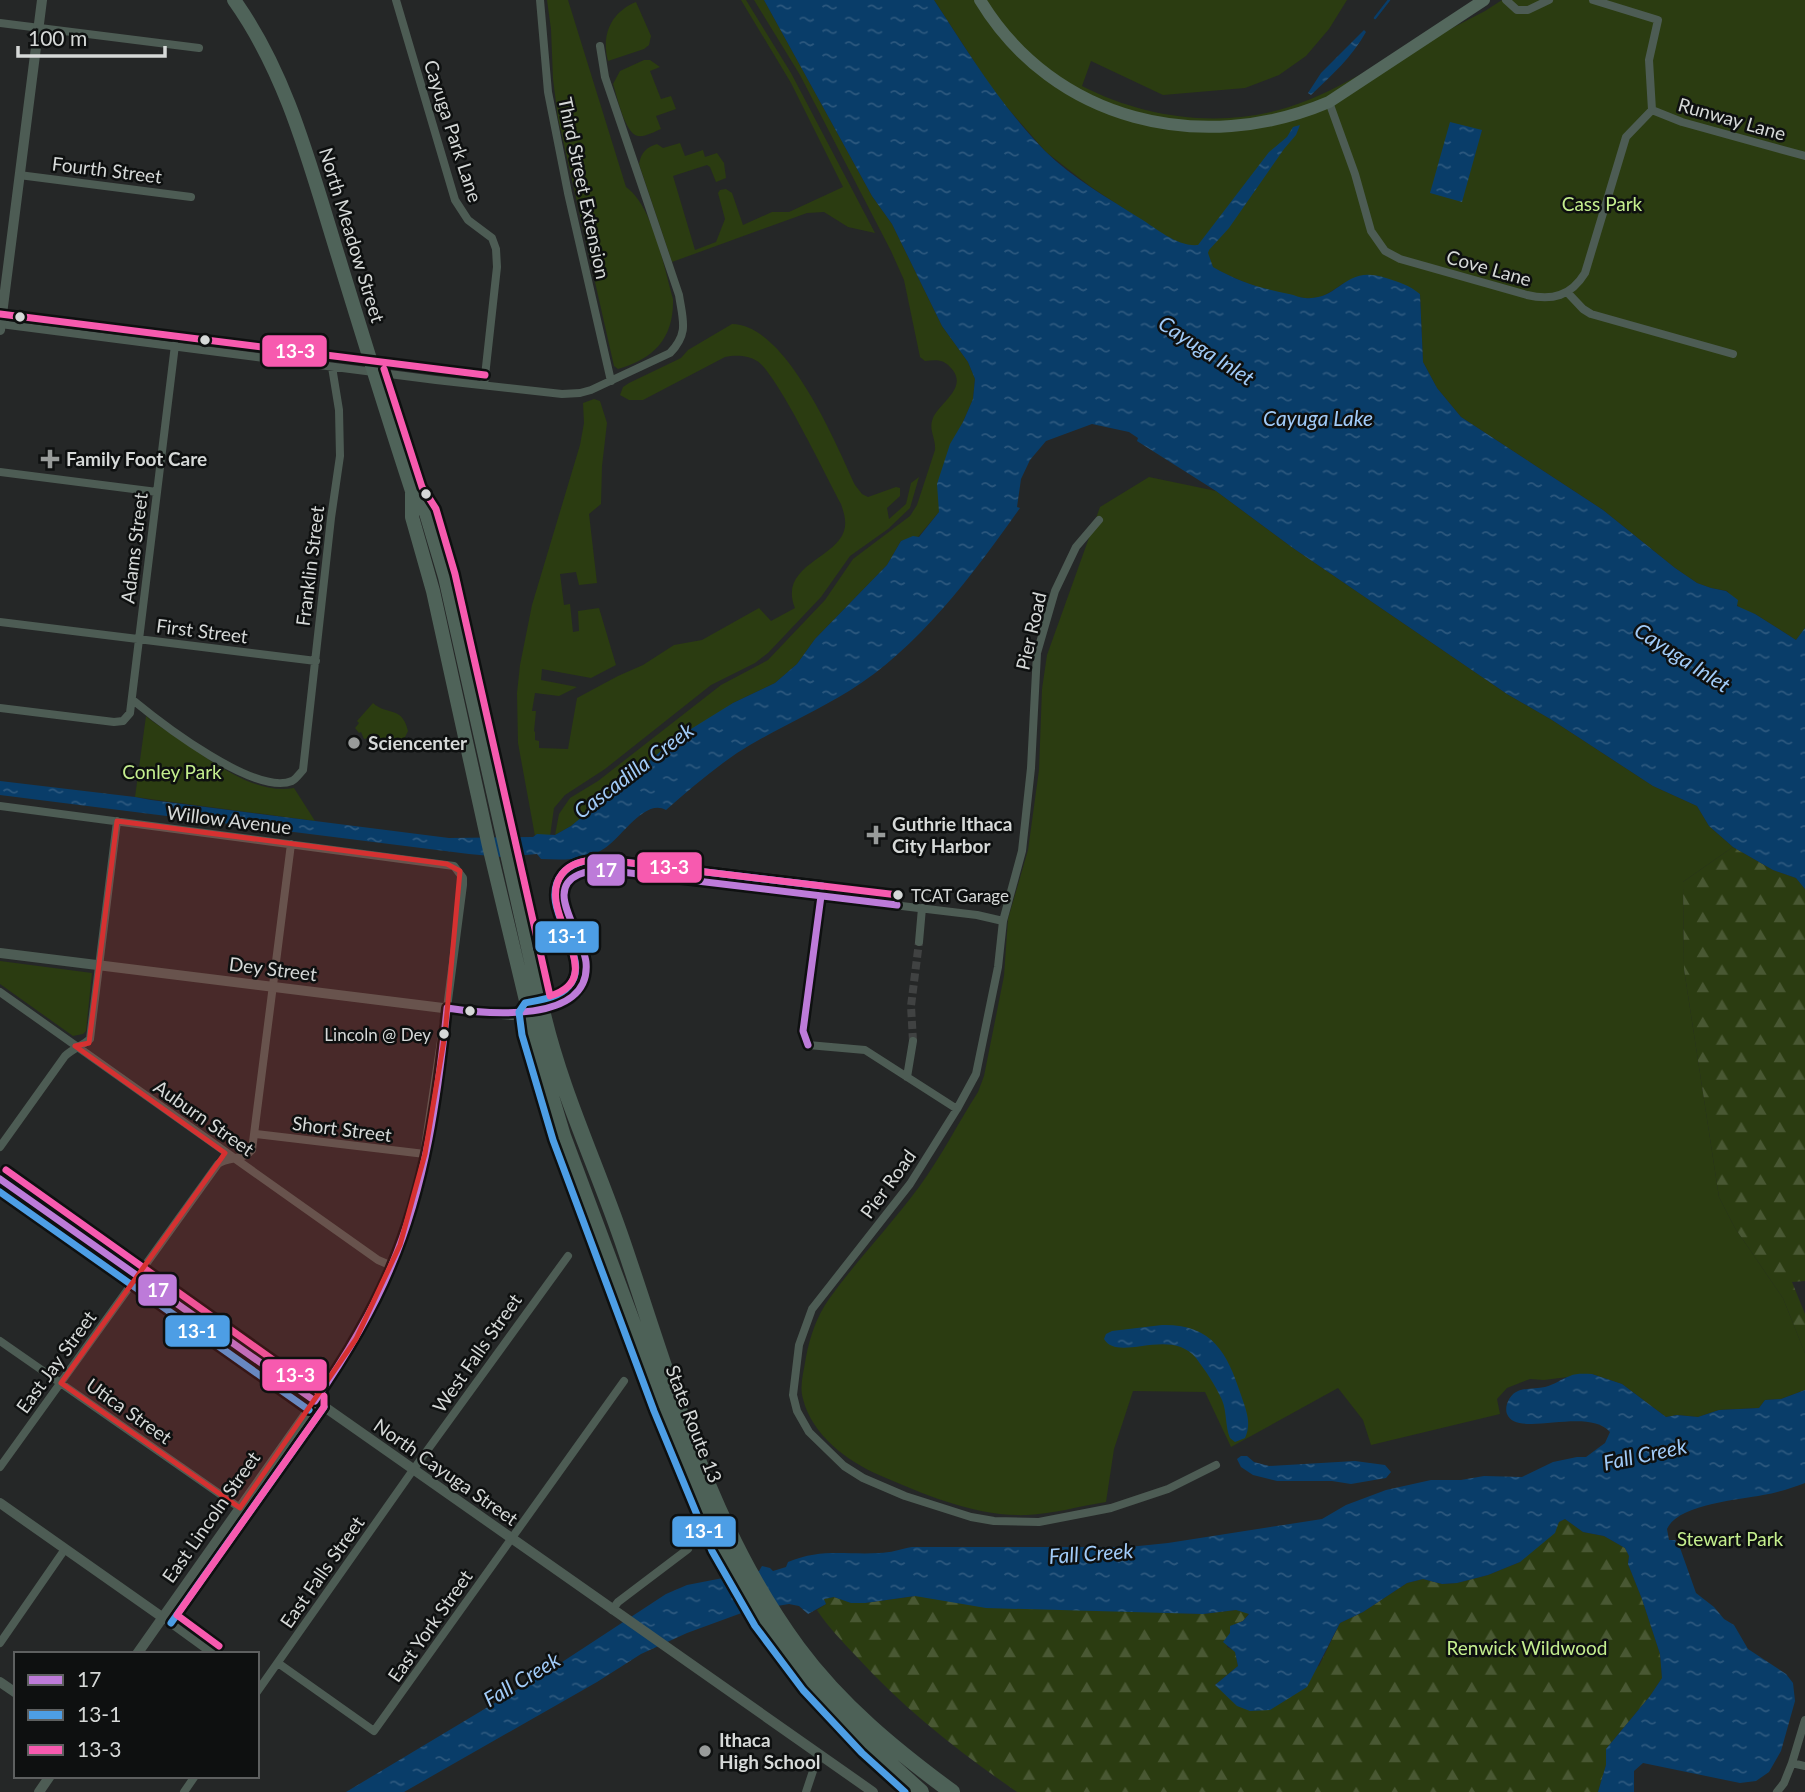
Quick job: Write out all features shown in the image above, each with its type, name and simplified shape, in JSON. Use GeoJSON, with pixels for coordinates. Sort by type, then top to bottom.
{"type":"FeatureCollection","features":[{"type":"Feature","properties":{"kind":"highway","name":"North Meadow Street"},"geometry":{"type":"LineString","coordinates":[[234,0],[252,25],[289,103],[412,491],[426,513],[445,577],[495,801],[504,877]]}},
{"type":"Feature","properties":{"kind":"highway","name":"North Meadow Street"},"geometry":{"type":"LineString","coordinates":[[412,491],[412,517],[433,591],[480,802],[504,877],[536,1012]]}},
{"type":"Feature","properties":{"kind":"highway","name":"State Route 13"},"geometry":{"type":"LineString","coordinates":[[536,1012],[618,1230],[744,1588],[837,1713],[921,1792]]}},
{"type":"Feature","properties":{"kind":"highway","name":"State Route 13"},"geometry":{"type":"LineString","coordinates":[[536,1012],[534,1041],[563,1136],[664,1407],[728,1546]]}},
{"type":"Feature","properties":{"kind":"highway","name":"State Route 13"},"geometry":{"type":"LineString","coordinates":[[787,1644],[893,1747],[952,1792]]}},
{"type":"Feature","properties":{"kind":"main road"},"geometry":{"type":"LineString","coordinates":[[981,0],[1011,41],[1048,75],[1091,100],[1130,116],[1180,127],[1234,127],[1284,118],[1329,102],[1484,0]]}},
{"type":"Feature","properties":{"kind":"street"},"geometry":{"type":"LineString","coordinates":[[0,330],[42,0]]}},
{"type":"Feature","properties":{"kind":"street","name":"Cayuga Park Lane"},"geometry":{"type":"LineString","coordinates":[[396,0],[455,200],[468,220],[492,238],[496,249],[497,267],[484,385]]}},
{"type":"Feature","properties":{"kind":"street","name":"Third Street Extension"},"geometry":{"type":"LineString","coordinates":[[540,0],[548,92],[611,381]]}},
{"type":"Feature","properties":{"kind":"street"},"geometry":{"type":"LineString","coordinates":[[1506,0],[1517,10],[1528,10],[1549,0]]}},
{"type":"Feature","properties":{"kind":"street","name":"Runway Lane"},"geometry":{"type":"LineString","coordinates":[[1567,292],[1585,273],[1626,136],[1652,110],[1649,60],[1658,20],[1593,0]]}},
{"type":"Feature","properties":{"kind":"street"},"geometry":{"type":"LineString","coordinates":[[0,23],[199,48]]}},
{"type":"Feature","properties":{"kind":"street"},"geometry":{"type":"LineString","coordinates":[[0,324],[562,394],[580,393],[611,381],[670,353],[678,344],[684,330],[679,295],[605,78],[600,46]]}},
{"type":"Feature","properties":{"kind":"street","name":"Cove Lane"},"geometry":{"type":"LineString","coordinates":[[1329,102],[1355,174],[1371,232],[1385,251],[1401,259],[1527,295],[1549,298],[1567,292]]}},
{"type":"Feature","properties":{"kind":"street","name":"Runway Lane"},"geometry":{"type":"LineString","coordinates":[[1652,110],[1682,122],[1805,156]]}},
{"type":"Feature","properties":{"kind":"street","name":"Fourth Street"},"geometry":{"type":"LineString","coordinates":[[19,175],[191,197]]}},
{"type":"Feature","properties":{"kind":"street"},"geometry":{"type":"LineString","coordinates":[[1567,292],[1591,314],[1733,354]]}},
{"type":"Feature","properties":{"kind":"street","name":"Adams Street"},"geometry":{"type":"LineString","coordinates":[[0,708],[114,722],[123,721],[130,713],[134,701],[139,639],[175,345]]}},
{"type":"Feature","properties":{"kind":"street","name":"Franklin Street"},"geometry":{"type":"LineString","coordinates":[[134,701],[210,756],[240,772],[276,783],[292,781],[303,769],[340,456],[339,410],[332,367]]}},
{"type":"Feature","properties":{"kind":"street"},"geometry":{"type":"LineString","coordinates":[[0,472],[157,492]]}},
{"type":"Feature","properties":{"kind":"street","name":"Pier Road"},"geometry":{"type":"LineString","coordinates":[[1099,520],[1076,547],[1055,590],[1037,653],[1031,768],[1021,851],[1003,921],[998,967],[978,1068],[957,1109],[910,1184],[812,1309],[799,1345],[793,1385],[794,1404],[809,1432],[844,1466],[882,1487],[971,1517],[994,1521],[1039,1522],[1111,1508],[1168,1489],[1216,1465]]}},
{"type":"Feature","properties":{"kind":"street","name":"First Street"},"geometry":{"type":"LineString","coordinates":[[0,622],[316,661]]}},
{"type":"Feature","properties":{"kind":"street","name":"Willow Avenue"},"geometry":{"type":"LineString","coordinates":[[0,806],[454,866],[463,878],[463,885],[447,1009]]}},
{"type":"Feature","properties":{"kind":"street"},"geometry":{"type":"LineString","coordinates":[[0,1147],[63,1059],[75,1046],[90,1039],[117,821]]}},
{"type":"Feature","properties":{"kind":"street"},"geometry":{"type":"LineString","coordinates":[[233,1159],[252,1150],[256,1134],[291,844]]}},
{"type":"Feature","properties":{"kind":"street"},"geometry":{"type":"LineString","coordinates":[[536,1012],[572,999],[583,985],[585,960],[564,896],[573,876],[583,872],[604,870],[977,915],[1003,921]]}},
{"type":"Feature","properties":{"kind":"street"},"geometry":{"type":"LineString","coordinates":[[821,896],[803,1031],[808,1045],[864,1050],[957,1109]]}},
{"type":"Feature","properties":{"kind":"street"},"geometry":{"type":"LineString","coordinates":[[919,943],[922,908]]}},
{"type":"Feature","properties":{"kind":"street","name":"Dey Street"},"geometry":{"type":"LineString","coordinates":[[0,953],[447,1009],[499,1014],[536,1012]]}},
{"type":"Feature","properties":{"kind":"street","name":"Auburn Street"},"geometry":{"type":"LineString","coordinates":[[0,992],[377,1260],[392,1266]]}},
{"type":"Feature","properties":{"kind":"street","name":"East Lincoln Street"},"geometry":{"type":"LineString","coordinates":[[138,1652],[356,1339],[392,1266],[411,1213],[425,1154],[447,1009]]}},
{"type":"Feature","properties":{"kind":"street"},"geometry":{"type":"LineString","coordinates":[[907,1077],[913,1041]]}},
{"type":"Feature","properties":{"kind":"street","name":"Short Street"},"geometry":{"type":"LineString","coordinates":[[256,1134],[425,1154]]}},
{"type":"Feature","properties":{"kind":"street","name":"East Jay Street"},"geometry":{"type":"LineString","coordinates":[[0,1467],[218,1164],[233,1159]]}},
{"type":"Feature","properties":{"kind":"street","name":"North Cayuga Street"},"geometry":{"type":"LineString","coordinates":[[0,1179],[873,1792]]}},
{"type":"Feature","properties":{"kind":"street","name":"West Falls Street"},"geometry":{"type":"LineString","coordinates":[[413,1470],[568,1256]]}},
{"type":"Feature","properties":{"kind":"street","name":"Utica Street"},"geometry":{"type":"LineString","coordinates":[[0,1341],[240,1508]]}},
{"type":"Feature","properties":{"kind":"street","name":"East York Street"},"geometry":{"type":"LineString","coordinates":[[278,1663],[374,1731],[624,1381]]}},
{"type":"Feature","properties":{"kind":"street","name":"East Falls Street"},"geometry":{"type":"LineString","coordinates":[[259,1688],[413,1470]]}},
{"type":"Feature","properties":{"kind":"street"},"geometry":{"type":"LineString","coordinates":[[0,1503],[210,1652]]}},
{"type":"Feature","properties":{"kind":"street"},"geometry":{"type":"LineString","coordinates":[[0,1643],[65,1549]]}},
{"type":"Feature","properties":{"kind":"street"},"geometry":{"type":"LineString","coordinates":[[612,1610],[618,1602],[688,1549]]}},
{"type":"Feature","properties":{"kind":"street"},"geometry":{"type":"LineString","coordinates":[[1777,1792],[1792,1763],[1805,1720]]}},
{"type":"Feature","properties":{"kind":"street"},"geometry":{"type":"LineString","coordinates":[[806,1792],[821,1756]]}},
{"type":"Feature","properties":{"kind":"street"},"geometry":{"type":"LineString","coordinates":[[1792,1763],[1805,1766]]}},
{"type":"Feature","properties":{"kind":"street"},"geometry":{"type":"LineString","coordinates":[[184,1792],[190,1778]]}},
{"type":"Feature","properties":{"kind":"highlighted area"},"geometry":{"type":"Polygon","coordinates":[[[117,821],[447,864],[460,871],[445,1034],[425,1154],[400,1245],[356,1339],[240,1508],[61,1383],[225,1153],[75,1046],[89,1043],[117,821]]]}},
{"type":"Feature","properties":{"kind":"green space"},"geometry":{"type":"Polygon","coordinates":[[[547,0],[568,0],[626,187],[643,208],[650,223],[673,299],[670,325],[659,345],[642,359],[618,369],[614,366],[558,118],[547,0]]]}},
{"type":"Feature","properties":{"kind":"green space"},"geometry":{"type":"Polygon","coordinates":[[[741,0],[746,0],[791,73],[875,233],[848,227],[824,212],[807,213],[672,262],[639,164],[643,153],[653,145],[657,144],[663,148],[680,143],[685,156],[703,150],[705,157],[717,153],[724,163],[726,178],[716,182],[707,165],[673,176],[695,250],[716,242],[725,219],[718,193],[720,190],[726,189],[732,193],[743,225],[772,212],[789,212],[843,187],[791,83],[741,0]]]}},
{"type":"Feature","properties":{"kind":"green space"},"geometry":{"type":"Polygon","coordinates":[[[754,0],[764,0],[872,196],[892,224],[942,326],[968,362],[975,379],[973,399],[963,422],[939,512],[918,537],[901,541],[887,565],[815,639],[797,664],[775,683],[733,703],[571,826],[555,835],[559,814],[570,798],[598,781],[721,685],[768,660],[825,600],[853,559],[910,516],[917,505],[935,450],[931,426],[933,418],[952,394],[957,381],[947,364],[925,361],[920,357],[904,280],[891,251],[800,75],[754,0]]]}},
{"type":"Feature","properties":{"kind":"green space","name":"Cass Park"},"geometry":{"type":"Polygon","coordinates":[[[934,0],[1347,0],[1329,29],[1306,56],[1279,75],[1245,88],[1163,95],[1091,61],[1082,86],[1131,106],[1157,113],[1183,117],[1237,118],[1263,114],[1310,99],[1502,0],[1805,0],[1805,628],[1796,640],[1755,614],[1741,610],[1727,591],[1697,583],[1603,510],[1461,417],[1437,388],[1423,362],[1420,294],[1344,283],[1323,296],[1309,298],[1265,290],[1212,267],[1091,187],[1046,152],[996,95],[934,0]]]}},
{"type":"Feature","properties":{"kind":"green space"},"geometry":{"type":"Polygon","coordinates":[[[636,2],[651,36],[649,45],[608,61],[606,42],[610,26],[620,12],[636,2]]]}},
{"type":"Feature","properties":{"kind":"green space"},"geometry":{"type":"Polygon","coordinates":[[[650,60],[660,67],[650,71],[661,99],[671,96],[676,109],[656,116],[661,129],[638,136],[633,134],[625,122],[613,84],[620,71],[650,60]]]}},
{"type":"Feature","properties":{"kind":"green space"},"geometry":{"type":"Polygon","coordinates":[[[732,324],[752,329],[771,343],[790,364],[822,416],[855,485],[862,494],[868,497],[900,488],[900,496],[887,508],[889,519],[906,504],[911,483],[919,477],[910,508],[888,529],[850,556],[821,597],[768,653],[755,663],[711,685],[605,769],[565,795],[554,808],[550,836],[535,836],[518,743],[517,693],[520,665],[532,605],[580,445],[584,423],[583,403],[594,399],[600,401],[607,423],[601,504],[589,514],[597,583],[579,585],[576,572],[560,574],[564,605],[570,604],[573,632],[579,631],[578,611],[599,608],[616,665],[591,678],[542,669],[541,680],[577,687],[559,696],[535,693],[532,711],[536,711],[534,731],[539,748],[568,749],[577,698],[643,665],[674,645],[702,640],[759,608],[771,621],[795,608],[792,594],[794,582],[810,564],[839,541],[844,531],[841,504],[788,404],[757,361],[741,356],[725,357],[643,400],[629,400],[620,395],[623,387],[629,383],[681,358],[688,350],[732,324]]]}},
{"type":"Feature","properties":{"kind":"green space"},"geometry":{"type":"Polygon","coordinates":[[[1149,477],[1216,491],[1293,548],[1507,694],[1653,786],[1697,806],[1709,826],[1733,847],[1683,882],[1684,969],[1719,1197],[1735,1228],[1783,1298],[1805,1353],[1805,1390],[1781,1399],[1765,1400],[1759,1408],[1719,1410],[1698,1417],[1666,1417],[1622,1384],[1592,1374],[1544,1380],[1530,1379],[1507,1388],[1497,1399],[1500,1414],[1371,1445],[1363,1420],[1338,1388],[1231,1447],[1205,1392],[1133,1391],[1114,1449],[1106,1502],[1027,1515],[1008,1515],[970,1508],[897,1483],[843,1454],[814,1424],[803,1399],[802,1384],[810,1341],[821,1312],[927,1176],[978,1092],[984,1076],[1004,976],[1008,919],[1028,850],[1039,770],[1042,689],[1047,655],[1100,507],[1149,477]]]}},
{"type":"Feature","properties":{"kind":"green space"},"geometry":{"type":"Polygon","coordinates":[[[373,703],[402,717],[408,731],[402,743],[389,744],[386,739],[373,737],[364,739],[361,732],[355,728],[359,723],[357,721],[373,703]]]}},
{"type":"Feature","properties":{"kind":"green space","name":"Conley Park"},"geometry":{"type":"Polygon","coordinates":[[[146,716],[233,774],[264,787],[294,788],[315,821],[135,797],[146,716]]]}},
{"type":"Feature","properties":{"kind":"green space"},"geometry":{"type":"Polygon","coordinates":[[[1733,847],[1773,870],[1796,878],[1805,889],[1805,1281],[1792,1282],[1805,1314],[1805,1353],[1783,1298],[1735,1228],[1719,1197],[1684,969],[1683,882],[1733,847]]]}},
{"type":"Feature","properties":{"kind":"green space"},"geometry":{"type":"Polygon","coordinates":[[[0,961],[92,973],[86,1031],[73,1036],[0,984],[0,961]]]}},
{"type":"Feature","properties":{"kind":"green space","name":"Renwick Wildwood"},"geometry":{"type":"Polygon","coordinates":[[[1565,1519],[1583,1532],[1604,1536],[1625,1548],[1629,1556],[1628,1564],[1660,1654],[1662,1678],[1606,1749],[1606,1765],[1598,1792],[1017,1792],[912,1712],[856,1656],[817,1610],[826,1604],[823,1599],[834,1597],[852,1603],[865,1603],[915,1596],[1131,1611],[1203,1614],[1236,1610],[1249,1613],[1243,1621],[1231,1626],[1227,1647],[1235,1651],[1238,1666],[1215,1685],[1319,1666],[1340,1623],[1363,1612],[1407,1583],[1423,1579],[1442,1584],[1457,1583],[1488,1575],[1520,1562],[1565,1519]]]}},
{"type":"Feature","properties":{"kind":"water","name":"Cayuga Lake"},"geometry":{"type":"Polygon","coordinates":[[[764,0],[934,0],[972,59],[1045,151],[1091,187],[1161,232],[1190,245],[1198,245],[1269,152],[1287,137],[1293,127],[1300,125],[1296,135],[1229,228],[1209,250],[1213,267],[1250,284],[1303,298],[1327,294],[1360,276],[1386,278],[1412,288],[1420,294],[1423,362],[1437,388],[1461,417],[1603,510],[1697,583],[1726,591],[1738,600],[1737,606],[1796,640],[1805,628],[1805,889],[1796,878],[1773,870],[1733,847],[1709,826],[1697,806],[1653,786],[1507,694],[1293,548],[1216,491],[1137,441],[1138,438],[1129,432],[1092,424],[1046,441],[1030,460],[1021,479],[1017,507],[1020,508],[964,583],[898,654],[849,691],[737,753],[666,810],[650,809],[642,814],[612,843],[590,855],[558,860],[541,859],[537,854],[502,857],[469,854],[0,795],[0,781],[449,838],[555,835],[571,826],[678,737],[733,703],[775,683],[797,664],[815,639],[887,565],[901,541],[913,536],[919,537],[939,512],[937,484],[950,444],[973,399],[975,379],[968,362],[942,326],[892,224],[872,196],[764,0]]]}},
{"type":"Feature","properties":{"kind":"water"},"geometry":{"type":"Polygon","coordinates":[[[1364,30],[1366,32],[1341,65],[1311,95],[1308,93],[1321,73],[1364,30]]]}},
{"type":"Feature","properties":{"kind":"water"},"geometry":{"type":"Polygon","coordinates":[[[1450,122],[1482,130],[1462,202],[1430,193],[1450,122]]]}},
{"type":"Feature","properties":{"kind":"water"},"geometry":{"type":"Polygon","coordinates":[[[1162,1325],[1193,1329],[1205,1335],[1223,1354],[1236,1380],[1246,1411],[1248,1427],[1245,1438],[1235,1442],[1230,1438],[1220,1395],[1196,1358],[1185,1349],[1159,1344],[1121,1348],[1104,1339],[1106,1334],[1112,1331],[1162,1325]]]}},
{"type":"Feature","properties":{"kind":"water","name":"Fall Creek"},"geometry":{"type":"Polygon","coordinates":[[[1592,1374],[1622,1384],[1666,1417],[1698,1417],[1719,1410],[1759,1408],[1765,1400],[1781,1399],[1805,1390],[1805,1483],[1774,1493],[1710,1504],[1683,1514],[1667,1529],[1669,1540],[1675,1540],[1679,1545],[1696,1593],[1734,1625],[1748,1649],[1786,1674],[1793,1683],[1795,1701],[1781,1751],[1769,1772],[1756,1781],[1740,1783],[1643,1763],[1634,1771],[1634,1792],[1598,1792],[1606,1765],[1606,1749],[1662,1678],[1660,1654],[1628,1564],[1629,1556],[1625,1548],[1604,1536],[1583,1532],[1565,1519],[1559,1522],[1555,1533],[1520,1562],[1488,1575],[1457,1583],[1442,1584],[1423,1579],[1407,1583],[1363,1612],[1340,1623],[1307,1687],[1270,1710],[1250,1711],[1237,1706],[1215,1685],[1238,1666],[1235,1652],[1223,1642],[1230,1633],[1230,1626],[1243,1621],[1249,1614],[1236,1610],[1203,1614],[986,1608],[915,1596],[865,1603],[851,1603],[834,1597],[824,1599],[826,1604],[808,1614],[799,1606],[789,1604],[747,1611],[687,1633],[641,1654],[404,1792],[346,1792],[553,1668],[666,1594],[687,1585],[759,1571],[762,1566],[773,1571],[786,1567],[788,1562],[822,1554],[883,1553],[912,1547],[1129,1547],[1168,1543],[1322,1519],[1346,1505],[1386,1490],[1431,1480],[1461,1480],[1484,1476],[1522,1477],[1553,1462],[1586,1457],[1605,1443],[1610,1432],[1599,1425],[1586,1422],[1524,1424],[1513,1421],[1506,1411],[1510,1397],[1518,1391],[1542,1388],[1572,1375],[1592,1374]]]}},
{"type":"Feature","properties":{"kind":"water"},"geometry":{"type":"Polygon","coordinates":[[[1241,1456],[1269,1466],[1355,1461],[1385,1465],[1391,1472],[1386,1478],[1351,1484],[1332,1481],[1277,1481],[1253,1475],[1241,1467],[1237,1459],[1241,1456]]]}},
{"type":"Feature","properties":{"kind":"waterway"},"geometry":{"type":"LineString","coordinates":[[1375,18],[1389,0]]}},
{"type":"Feature","properties":{"kind":"tunnel"},"geometry":{"type":"LineString","coordinates":[[913,1041],[911,1006],[919,942]]}},
{"type":"Feature","properties":{"kind":"transit line","name":"13-3"},"geometry":{"type":"LineString","coordinates":[[0,314],[485,375]]}},
{"type":"Feature","properties":{"kind":"transit line","name":"13-3"},"geometry":{"type":"LineString","coordinates":[[384,369],[422,487],[436,509],[455,574],[550,996],[568,987],[575,974],[574,959],[557,906],[556,889],[562,874],[571,866],[582,862],[606,860],[898,895]]}},
{"type":"Feature","properties":{"kind":"transit line","name":"13-1"},"geometry":{"type":"LineString","coordinates":[[822,886],[606,860],[577,864],[562,874],[556,887],[555,901],[575,961],[575,974],[565,990],[548,998],[525,1003],[519,1012],[522,1035],[553,1140],[654,1411],[712,1551],[755,1626],[803,1690],[862,1753],[905,1792]]}},
{"type":"Feature","properties":{"kind":"transit line","name":"17"},"geometry":{"type":"LineString","coordinates":[[447,1008],[509,1013],[533,1011],[555,1006],[572,997],[583,982],[586,962],[564,895],[568,882],[585,872],[605,870],[897,905]]}},
{"type":"Feature","properties":{"kind":"transit line","name":"17"},"geometry":{"type":"LineString","coordinates":[[808,1045],[803,1031],[821,896]]}},
{"type":"Feature","properties":{"kind":"transit line","name":"17"},"geometry":{"type":"LineString","coordinates":[[315,1401],[366,1319],[403,1236],[429,1140],[447,1008]]}},
{"type":"Feature","properties":{"kind":"transit line","name":"13-3"},"geometry":{"type":"LineString","coordinates":[[6,1170],[324,1396],[324,1407],[177,1615],[219,1646]]}},
{"type":"Feature","properties":{"kind":"transit line","name":"17"},"geometry":{"type":"LineString","coordinates":[[0,1179],[315,1401]]}},
{"type":"Feature","properties":{"kind":"transit line","name":"13-1"},"geometry":{"type":"LineString","coordinates":[[0,1192],[309,1410]]}},
{"type":"Feature","properties":{"kind":"transit line","name":"13-1"},"geometry":{"type":"LineString","coordinates":[[171,1623],[324,1407]]}},
{"type":"Feature","properties":{"kind":"place","name":"Family Foot Care"},"geometry":{"type":"Point","coordinates":[50,459]}},
{"type":"Feature","properties":{"kind":"place","name":"Sciencenter"},"geometry":{"type":"Point","coordinates":[354,743]}},
{"type":"Feature","properties":{"kind":"place","name":"Guthrie Ithaca City Harbor"},"geometry":{"type":"Point","coordinates":[876,835]}},
{"type":"Feature","properties":{"kind":"place","name":"TCAT Garage"},"geometry":{"type":"Point","coordinates":[898,895]}},
{"type":"Feature","properties":{"kind":"place","name":"Lincoln @ Dey"},"geometry":{"type":"Point","coordinates":[444,1034]}},
{"type":"Feature","properties":{"kind":"place","name":"Ithaca High School"},"geometry":{"type":"Point","coordinates":[705,1751]}},
{"type":"Feature","properties":{"kind":"water label","name":"Cayuga Inlet"},"geometry":{"type":"Point","coordinates":[1206,351]}},
{"type":"Feature","properties":{"kind":"water label","name":"Cayuga Inlet"},"geometry":{"type":"Point","coordinates":[1682,658]}},
{"type":"Feature","properties":{"kind":"water label","name":"Cascadilla Creek"},"geometry":{"type":"Point","coordinates":[634,771]}},
{"type":"Feature","properties":{"kind":"park label","name":"Stewart Park"},"geometry":{"type":"Point","coordinates":[1730,1539]}}]}
